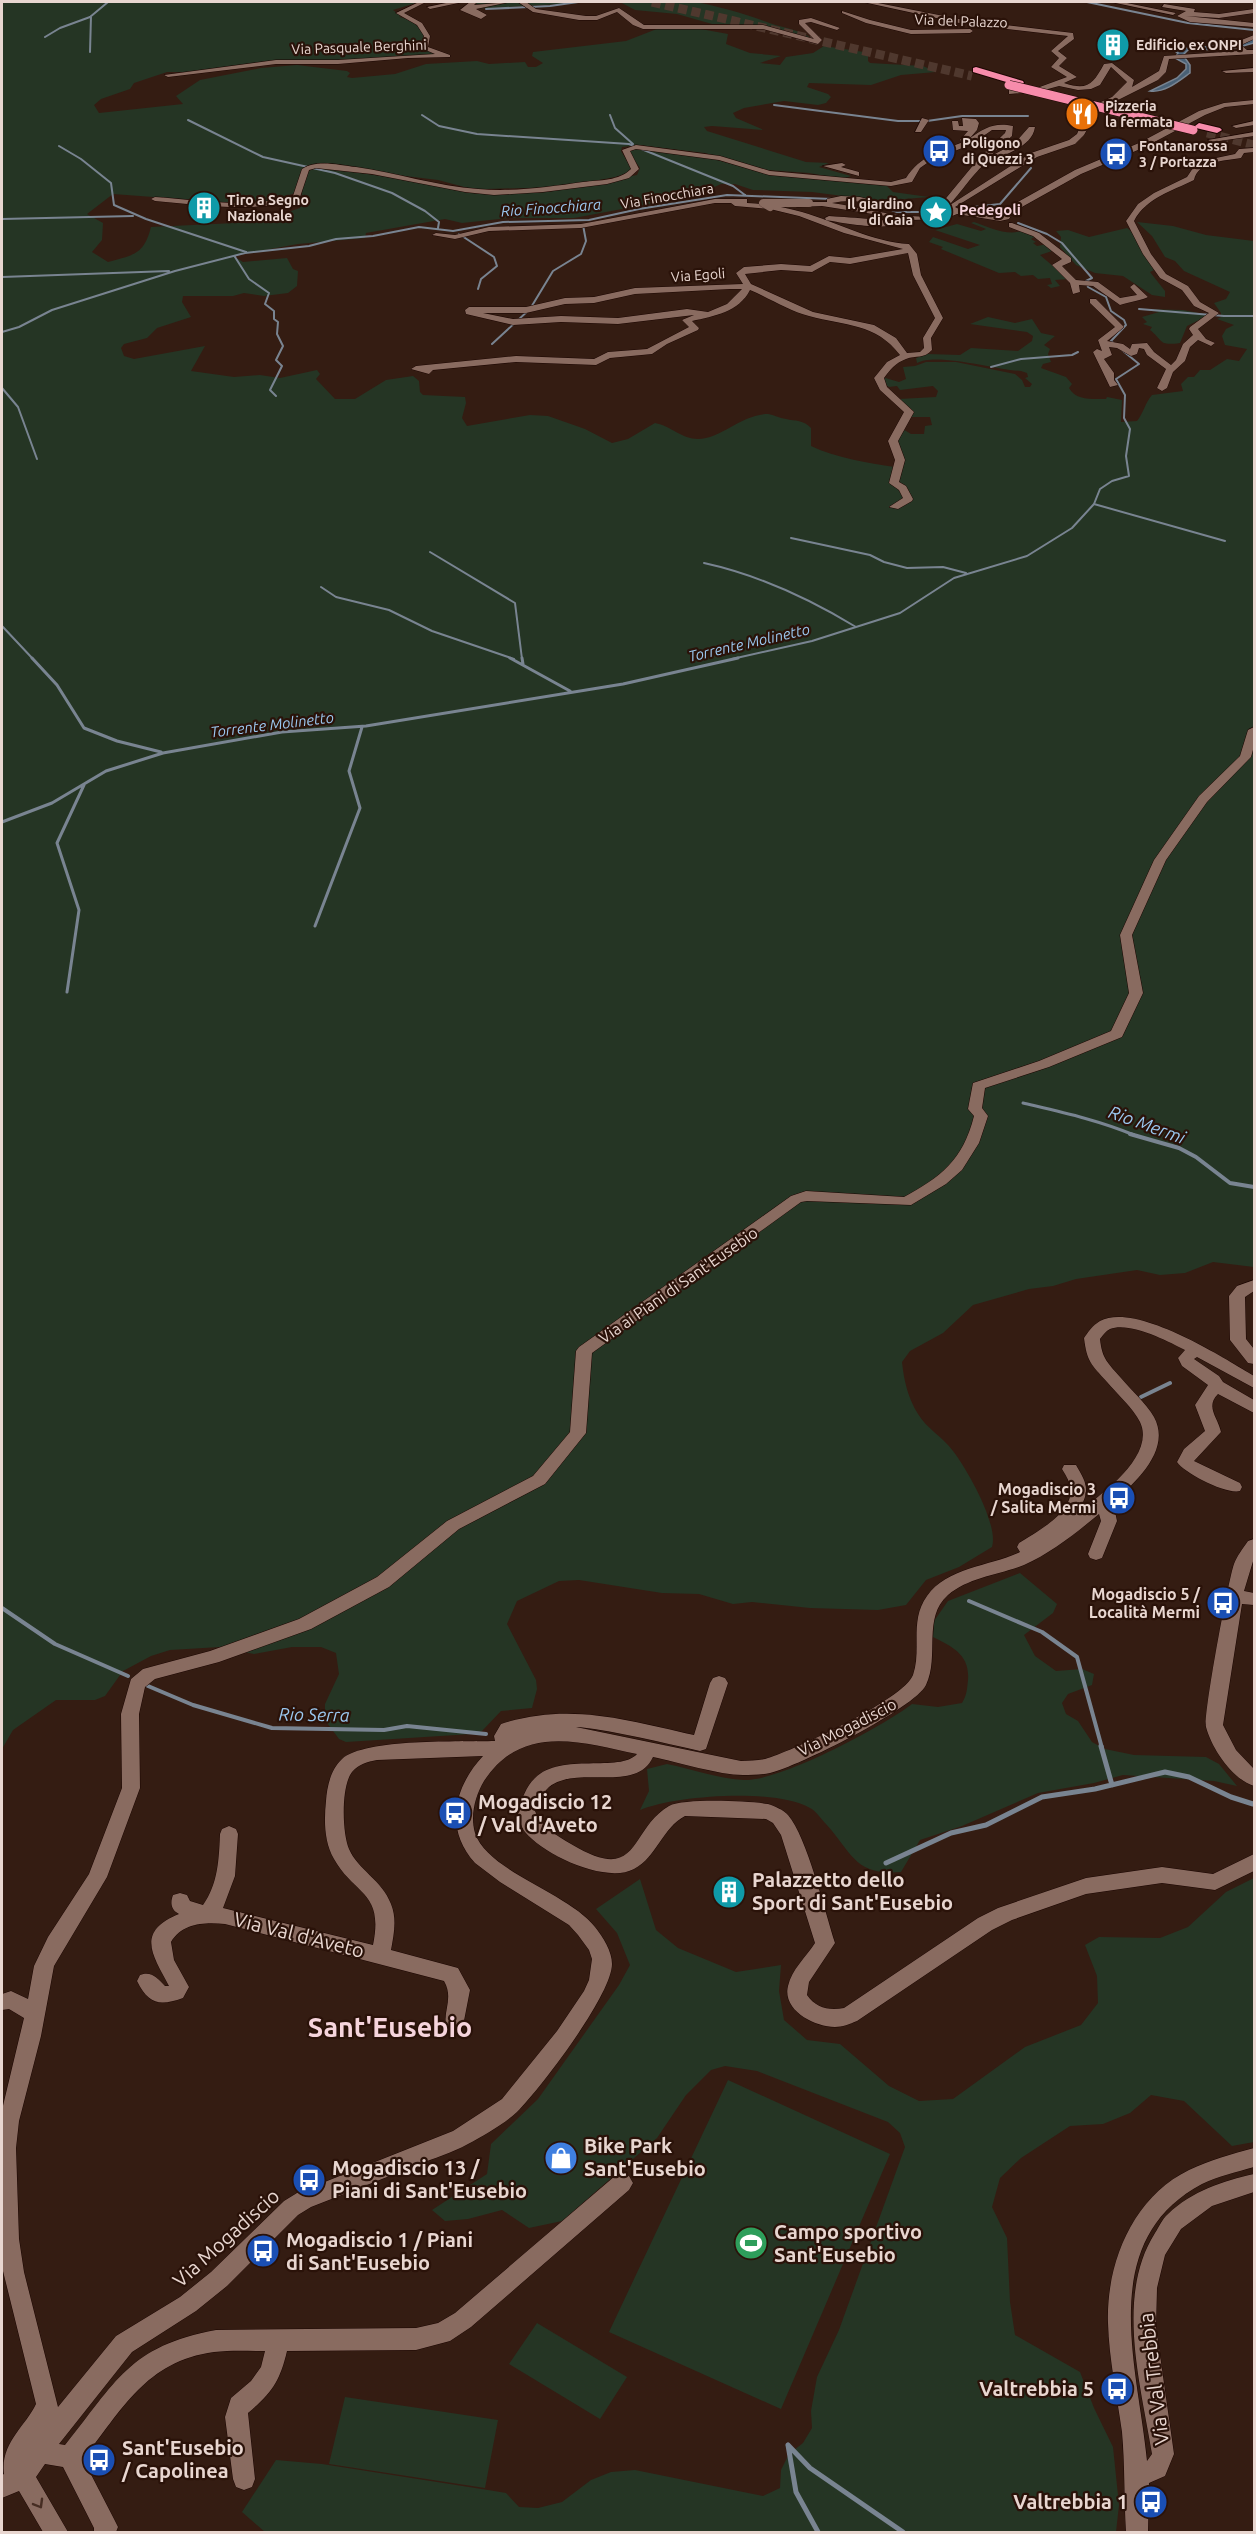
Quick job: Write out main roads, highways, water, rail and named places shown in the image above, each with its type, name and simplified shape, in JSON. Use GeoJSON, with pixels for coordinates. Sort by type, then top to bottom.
{"type":"FeatureCollection","features":[{"type":"Feature","properties":{"kind":"highway"},"geometry":{"type":"LineString","coordinates":[[1209,136],[1196,128],[1020,82],[974,73],[1010,89],[1196,128],[1217,130]]}},
{"type":"Feature","properties":{"kind":"water"},"geometry":{"type":"Polygon","coordinates":[[[1254,39],[1254,43],[1232,49],[1188,50],[1183,55],[1190,65],[1190,73],[1166,88],[1150,91],[1177,78],[1186,69],[1186,64],[1175,58],[1178,53],[1173,50],[1234,45],[1254,39]]]}},
{"type":"Feature","properties":{"kind":"waterway"},"geometry":{"type":"LineString","coordinates":[[91,16],[108,2]]}},
{"type":"Feature","properties":{"kind":"waterway"},"geometry":{"type":"LineString","coordinates":[[486,9],[550,6],[578,2]]}},
{"type":"Feature","properties":{"kind":"waterway"},"geometry":{"type":"LineString","coordinates":[[1087,2],[1188,23],[1254,30]]}},
{"type":"Feature","properties":{"kind":"waterway"},"geometry":{"type":"LineString","coordinates":[[45,37],[60,28],[91,16]]}},
{"type":"Feature","properties":{"kind":"waterway"},"geometry":{"type":"LineString","coordinates":[[90,52],[91,16]]}},
{"type":"Feature","properties":{"kind":"waterway"},"geometry":{"type":"LineString","coordinates":[[774,105],[898,121],[927,121],[962,116],[1028,116]]}},
{"type":"Feature","properties":{"kind":"waterway"},"geometry":{"type":"LineString","coordinates":[[422,115],[439,126],[477,134],[629,144],[733,186],[745,195]]}},
{"type":"Feature","properties":{"kind":"waterway"},"geometry":{"type":"LineString","coordinates":[[610,115],[615,128],[633,144]]}},
{"type":"Feature","properties":{"kind":"waterway"},"geometry":{"type":"LineString","coordinates":[[188,120],[263,157],[335,173],[392,193],[425,211],[439,222],[438,228]]}},
{"type":"Feature","properties":{"kind":"waterway"},"geometry":{"type":"LineString","coordinates":[[59,146],[81,159],[111,183],[114,205],[146,219],[246,252]]}},
{"type":"Feature","properties":{"kind":"waterway"},"geometry":{"type":"LineString","coordinates":[[965,208],[1000,204],[1031,168]]}},
{"type":"Feature","properties":{"kind":"waterway","name":"Rio Finocchiara"},"geometry":{"type":"LineString","coordinates":[[2,332],[19,327],[52,310],[175,271],[245,253],[309,246],[336,239],[373,236],[419,227],[453,231],[503,222],[589,220],[639,209],[727,195],[832,199]]}},
{"type":"Feature","properties":{"kind":"waterway","name":"Rio Finocchiara"},"geometry":{"type":"LineString","coordinates":[[889,209],[897,212],[930,212]]}},
{"type":"Feature","properties":{"kind":"waterway"},"geometry":{"type":"LineString","coordinates":[[2,219],[133,216]]}},
{"type":"Feature","properties":{"kind":"waterway","name":"Torrente Molinetto"},"geometry":{"type":"LineString","coordinates":[[1018,223],[1047,234],[1062,243],[1092,278],[1086,281],[1088,287],[1106,297],[1111,311],[1124,320],[1126,325],[1111,341],[1139,364],[1116,379],[1125,395],[1124,418],[1130,429],[1126,456],[1129,476],[1112,481],[1100,489],[1094,504]]}},
{"type":"Feature","properties":{"kind":"waterway"},"geometry":{"type":"LineString","coordinates":[[492,344],[530,309],[553,271],[581,254],[586,241],[583,225]]}},
{"type":"Feature","properties":{"kind":"waterway"},"geometry":{"type":"LineString","coordinates":[[459,234],[494,257],[497,266],[481,279],[478,289]]}},
{"type":"Feature","properties":{"kind":"waterway"},"geometry":{"type":"LineString","coordinates":[[235,257],[249,279],[269,293],[265,304],[274,311],[274,319],[278,322],[277,334],[283,346],[276,360],[282,366],[270,390],[276,396]]}},
{"type":"Feature","properties":{"kind":"waterway"},"geometry":{"type":"LineString","coordinates":[[2,277],[169,271]]}},
{"type":"Feature","properties":{"kind":"waterway"},"geometry":{"type":"LineString","coordinates":[[1139,309],[1224,316],[1254,316]]}},
{"type":"Feature","properties":{"kind":"waterway"},"geometry":{"type":"LineString","coordinates":[[991,367],[1021,359],[1072,355],[1078,352]]}},
{"type":"Feature","properties":{"kind":"waterway"},"geometry":{"type":"LineString","coordinates":[[2,388],[18,407],[37,459]]}},
{"type":"Feature","properties":{"kind":"waterway","name":"Torrente Molinetto"},"geometry":{"type":"LineString","coordinates":[[856,627],[900,613],[954,578],[1027,556],[1072,528],[1094,504]]}},
{"type":"Feature","properties":{"kind":"waterway"},"geometry":{"type":"LineString","coordinates":[[1094,504],[1225,541]]}},
{"type":"Feature","properties":{"kind":"waterway"},"geometry":{"type":"LineString","coordinates":[[791,538],[870,555],[884,562],[907,568],[943,567],[966,573]]}},
{"type":"Feature","properties":{"kind":"waterway"},"geometry":{"type":"LineString","coordinates":[[430,552],[515,603],[522,659]]}},
{"type":"Feature","properties":{"kind":"waterway"},"geometry":{"type":"LineString","coordinates":[[704,563],[764,581],[820,606],[856,627]]}},
{"type":"Feature","properties":{"kind":"waterway"},"geometry":{"type":"LineString","coordinates":[[321,587],[336,597],[389,610],[432,631],[514,659]]}},
{"type":"Feature","properties":{"kind":"waterway"},"geometry":{"type":"LineString","coordinates":[[2,626],[33,659]]}},
{"type":"Feature","properties":{"kind":"waterway","name":"Torrente Molinetto"},"geometry":{"type":"LineString","coordinates":[[732,659],[812,641],[856,627]]}},
{"type":"Feature","properties":{"kind":"waterway"},"geometry":{"type":"LineString","coordinates":[[32,658],[57,685],[84,728],[117,741],[161,752]]}},
{"type":"Feature","properties":{"kind":"waterway"},"geometry":{"type":"LineString","coordinates":[[510,658],[570,691]]}},
{"type":"Feature","properties":{"kind":"waterway"},"geometry":{"type":"LineString","coordinates":[[522,658],[523,664]]}},
{"type":"Feature","properties":{"kind":"waterway","name":"Torrente Molinetto"},"geometry":{"type":"LineString","coordinates":[[2,822],[52,803],[106,771],[163,753],[282,732],[366,726],[623,684],[738,658]]}},
{"type":"Feature","properties":{"kind":"waterway"},"geometry":{"type":"LineString","coordinates":[[315,926],[360,808],[349,771],[362,727]]}},
{"type":"Feature","properties":{"kind":"waterway"},"geometry":{"type":"LineString","coordinates":[[67,992],[79,910],[57,843],[84,785]]}},
{"type":"Feature","properties":{"kind":"waterway","name":"Rio Mermi"},"geometry":{"type":"LineString","coordinates":[[1023,1103],[1093,1121],[1134,1135]]}},
{"type":"Feature","properties":{"kind":"waterway","name":"Rio Mermi"},"geometry":{"type":"LineString","coordinates":[[1130,1134],[1179,1148],[1196,1157],[1230,1183],[1254,1187]]}},
{"type":"Feature","properties":{"kind":"waterway"},"geometry":{"type":"LineString","coordinates":[[1141,1397],[1170,1383]]}},
{"type":"Feature","properties":{"kind":"waterway"},"geometry":{"type":"LineString","coordinates":[[969,1601],[1042,1632],[1077,1657],[1102,1748]]}},
{"type":"Feature","properties":{"kind":"waterway","name":"Rio Serra"},"geometry":{"type":"LineString","coordinates":[[2,1608],[55,1644],[128,1676]]}},
{"type":"Feature","properties":{"kind":"waterway","name":"Rio Serra"},"geometry":{"type":"LineString","coordinates":[[148,1686],[193,1705],[272,1728],[384,1730],[407,1726],[486,1734]]}},
{"type":"Feature","properties":{"kind":"waterway"},"geometry":{"type":"LineString","coordinates":[[1101,1746],[1112,1785]]}},
{"type":"Feature","properties":{"kind":"waterway"},"geometry":{"type":"LineString","coordinates":[[1112,1785],[1165,1772],[1189,1777],[1231,1797],[1253,1804]]}},
{"type":"Feature","properties":{"kind":"waterway"},"geometry":{"type":"LineString","coordinates":[[886,1863],[951,1833],[986,1825],[1042,1797],[1112,1785]]}},
{"type":"Feature","properties":{"kind":"waterway"},"geometry":{"type":"LineString","coordinates":[[818,2532],[796,2492],[788,2445],[810,2468],[903,2532]]}},
{"type":"Feature","properties":{"kind":"tunnel"},"geometry":{"type":"LineString","coordinates":[[652,2],[972,76]]}},
{"type":"Feature","properties":{"kind":"tunnel"},"geometry":{"type":"LineString","coordinates":[[1207,133],[1254,145]]}},
{"type":"Feature","properties":{"kind":"place","name":"Edificio ex ONPI"},"geometry":{"type":"Point","coordinates":[1113,45]}},
{"type":"Feature","properties":{"kind":"place","name":"Pizzeria la fermata"},"geometry":{"type":"Point","coordinates":[1082,114]}},
{"type":"Feature","properties":{"kind":"place","name":"Poligono di Quezzi 3"},"geometry":{"type":"Point","coordinates":[939,151]}},
{"type":"Feature","properties":{"kind":"place","name":"Fontanarossa 3 / Portazza"},"geometry":{"type":"Point","coordinates":[1116,154]}},
{"type":"Feature","properties":{"kind":"place","name":"Tiro a Segno Nazionale"},"geometry":{"type":"Point","coordinates":[204,208]}},
{"type":"Feature","properties":{"kind":"place","name":"Il giardino di Gaia"},"geometry":{"type":"Point","coordinates":[936,212]}},
{"type":"Feature","properties":{"kind":"place","name":"Mogadiscio 3 / Salita Mermi"},"geometry":{"type":"Point","coordinates":[1119,1498]}},
{"type":"Feature","properties":{"kind":"place","name":"Mogadiscio 5 / Località Mermi"},"geometry":{"type":"Point","coordinates":[1223,1603]}},
{"type":"Feature","properties":{"kind":"place","name":"Mogadiscio 12 / Val d'Aveto"},"geometry":{"type":"Point","coordinates":[455,1813]}},
{"type":"Feature","properties":{"kind":"place","name":"Palazzetto dello Sport di Sant'Eusebio"},"geometry":{"type":"Point","coordinates":[729,1892]}},
{"type":"Feature","properties":{"kind":"place","name":"Bike Park Sant'Eusebio"},"geometry":{"type":"Point","coordinates":[561,2158]}},
{"type":"Feature","properties":{"kind":"place","name":"Mogadiscio 13 / Piani di Sant'Eusebio"},"geometry":{"type":"Point","coordinates":[309,2180]}},
{"type":"Feature","properties":{"kind":"place","name":"Campo sportivo Sant'Eusebio"},"geometry":{"type":"Point","coordinates":[751,2243]}},
{"type":"Feature","properties":{"kind":"place","name":"Mogadiscio 1 / Piani di Sant'Eusebio"},"geometry":{"type":"Point","coordinates":[263,2251]}},
{"type":"Feature","properties":{"kind":"place","name":"Valtrebbia 5"},"geometry":{"type":"Point","coordinates":[1117,2389]}},
{"type":"Feature","properties":{"kind":"place","name":"Sant'Eusebio / Capolinea"},"geometry":{"type":"Point","coordinates":[99,2460]}},
{"type":"Feature","properties":{"kind":"place","name":"Valtrebbia 1"},"geometry":{"type":"Point","coordinates":[1151,2502]}},
{"type":"Feature","properties":{"kind":"district","name":"Pedegoli"},"geometry":{"type":"Point","coordinates":[990,210]}},
{"type":"Feature","properties":{"kind":"district","name":"Sant'Eusebio"},"geometry":{"type":"Point","coordinates":[390,2028]}}]}
